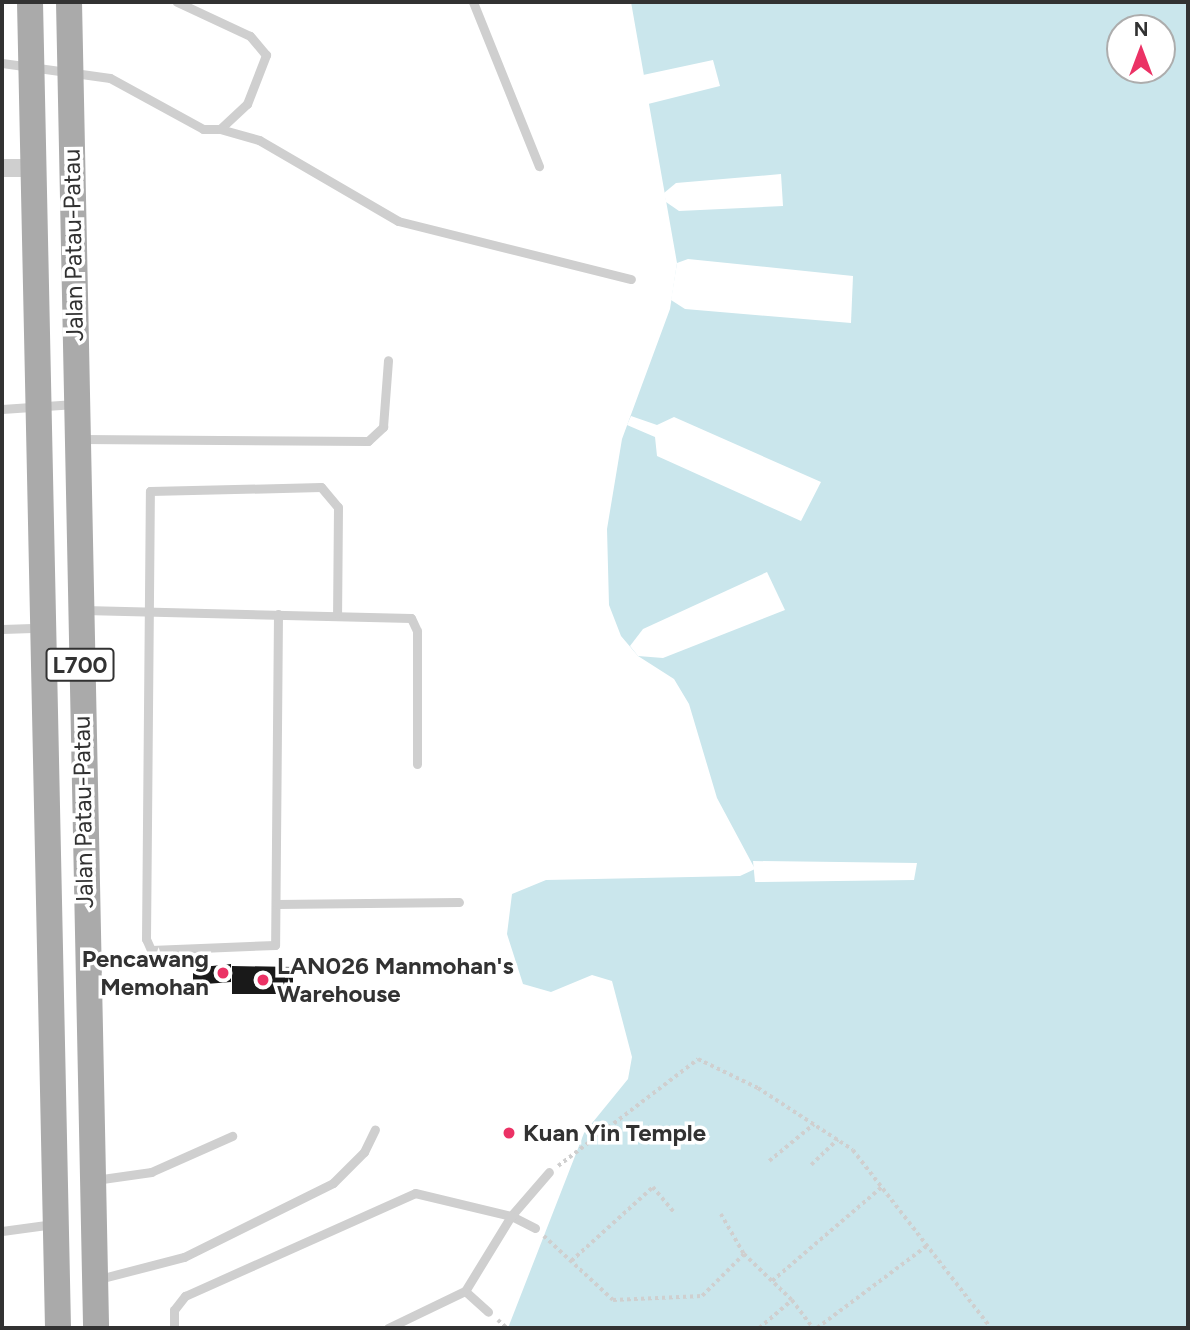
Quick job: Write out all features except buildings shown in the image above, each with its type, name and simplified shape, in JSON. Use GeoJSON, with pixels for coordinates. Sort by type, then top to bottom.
{"type":"FeatureCollection","features":[{"type":"Feature","properties":{"kind":"main road","name":"Jalan Patau-Patau"},"geometry":{"type":"LineString","coordinates":[[30,2],[36,404],[58,1328]]}},
{"type":"Feature","properties":{"kind":"main road","name":"Jalan Patau-Patau"},"geometry":{"type":"LineString","coordinates":[[69,2],[90,1180],[96,1328]]}},
{"type":"Feature","properties":{"kind":"street"},"geometry":{"type":"LineString","coordinates":[[2,168],[33,168]]}},
{"type":"Feature","properties":{"kind":"lane"},"geometry":{"type":"LineString","coordinates":[[177,2],[250,36],[266,55],[247,104],[220,129]]}},
{"type":"Feature","properties":{"kind":"lane"},"geometry":{"type":"LineString","coordinates":[[473,2],[539,166]]}},
{"type":"Feature","properties":{"kind":"lane"},"geometry":{"type":"LineString","coordinates":[[2,63],[110,78],[203,129],[220,129],[259,139],[398,221],[631,279]]}},
{"type":"Feature","properties":{"kind":"lane"},"geometry":{"type":"LineString","coordinates":[[76,439],[368,440],[383,428],[388,360]]}},
{"type":"Feature","properties":{"kind":"lane"},"geometry":{"type":"LineString","coordinates":[[2,409],[36,404],[75,404]]}},
{"type":"Feature","properties":{"kind":"lane"},"geometry":{"type":"LineString","coordinates":[[278,614],[275,945],[265,949],[151,950],[146,939],[150,491],[321,487],[338,506],[337,613]]}},
{"type":"Feature","properties":{"kind":"lane"},"geometry":{"type":"LineString","coordinates":[[79,610],[337,613],[411,618],[417,631],[417,764]]}},
{"type":"Feature","properties":{"kind":"lane"},"geometry":{"type":"LineString","coordinates":[[2,629],[42,628]]}},
{"type":"Feature","properties":{"kind":"lane"},"geometry":{"type":"LineString","coordinates":[[277,904],[459,902]]}},
{"type":"Feature","properties":{"kind":"lane"},"geometry":{"type":"LineString","coordinates":[[94,1281],[184,1257],[333,1182],[364,1152],[375,1129]]}},
{"type":"Feature","properties":{"kind":"lane"},"geometry":{"type":"LineString","coordinates":[[90,1180],[151,1172],[232,1136]]}},
{"type":"Feature","properties":{"kind":"lane"},"geometry":{"type":"LineString","coordinates":[[388,1328],[465,1291],[511,1216],[549,1172]]}},
{"type":"Feature","properties":{"kind":"lane"},"geometry":{"type":"LineString","coordinates":[[174,1328],[174,1310],[185,1296],[405,1196],[428,1193],[511,1216],[535,1228]]}},
{"type":"Feature","properties":{"kind":"lane"},"geometry":{"type":"LineString","coordinates":[[2,1231],[56,1223]]}},
{"type":"Feature","properties":{"kind":"lane"},"geometry":{"type":"LineString","coordinates":[[465,1291],[488,1312]]}},
{"type":"Feature","properties":{"kind":"path"},"geometry":{"type":"LineString","coordinates":[[549,1172],[698,1059],[838,1139],[883,1186],[992,1328]]}},
{"type":"Feature","properties":{"kind":"path"},"geometry":{"type":"LineString","coordinates":[[769,1161],[814,1124]]}},
{"type":"Feature","properties":{"kind":"path"},"geometry":{"type":"LineString","coordinates":[[811,1165],[838,1139]]}},
{"type":"Feature","properties":{"kind":"path"},"geometry":{"type":"LineString","coordinates":[[772,1281],[883,1186]]}},
{"type":"Feature","properties":{"kind":"path"},"geometry":{"type":"LineString","coordinates":[[570,1261],[653,1187],[674,1212]]}},
{"type":"Feature","properties":{"kind":"path"},"geometry":{"type":"LineString","coordinates":[[721,1214],[744,1254],[792,1300],[815,1328],[928,1245]]}},
{"type":"Feature","properties":{"kind":"path"},"geometry":{"type":"LineString","coordinates":[[535,1228],[613,1300],[702,1296],[744,1254]]}},
{"type":"Feature","properties":{"kind":"path"},"geometry":{"type":"LineString","coordinates":[[759,1328],[792,1300]]}},
{"type":"Feature","properties":{"kind":"water"},"geometry":{"type":"Polygon","coordinates":[[[631,2],[1188,2],[1188,1328],[508,1328],[584,1133],[628,1079],[632,1057],[612,981],[592,975],[551,992],[523,984],[507,934],[512,894],[546,880],[740,876],[755,869],[717,798],[689,704],[674,679],[638,656],[621,636],[609,605],[607,529],[622,439],[670,309],[677,263],[631,2]]]}},
{"type":"Feature","properties":{"kind":"pier"},"geometry":{"type":"Polygon","coordinates":[[[713,60],[720,86],[648,104],[643,75],[713,60]]]}},
{"type":"Feature","properties":{"kind":"pier"},"geometry":{"type":"Polygon","coordinates":[[[781,174],[783,206],[679,211],[666,202],[664,193],[676,183],[781,174]]]}},
{"type":"Feature","properties":{"kind":"pier"},"geometry":{"type":"Polygon","coordinates":[[[688,259],[853,276],[851,323],[685,309],[671,300],[677,263],[688,259]]]}},
{"type":"Feature","properties":{"kind":"pier"},"geometry":{"type":"Polygon","coordinates":[[[631,416],[657,425],[674,417],[821,482],[801,521],[657,456],[655,437],[627,425],[631,416]]]}},
{"type":"Feature","properties":{"kind":"pier"},"geometry":{"type":"Polygon","coordinates":[[[767,572],[785,610],[663,658],[638,656],[630,646],[643,629],[767,572]]]}},
{"type":"Feature","properties":{"kind":"pier"},"geometry":{"type":"Polygon","coordinates":[[[753,861],[917,863],[914,880],[755,882],[753,861]]]}},
{"type":"Feature","properties":{"kind":"place","name":"Pencawang Memohan"},"geometry":{"type":"Point","coordinates":[223,973]}},
{"type":"Feature","properties":{"kind":"place","name":"LAN026 Manmohan's Warehouse"},"geometry":{"type":"Point","coordinates":[263,980]}},
{"type":"Feature","properties":{"kind":"place","name":"Kuan Yin Temple"},"geometry":{"type":"Point","coordinates":[509,1133]}}]}
